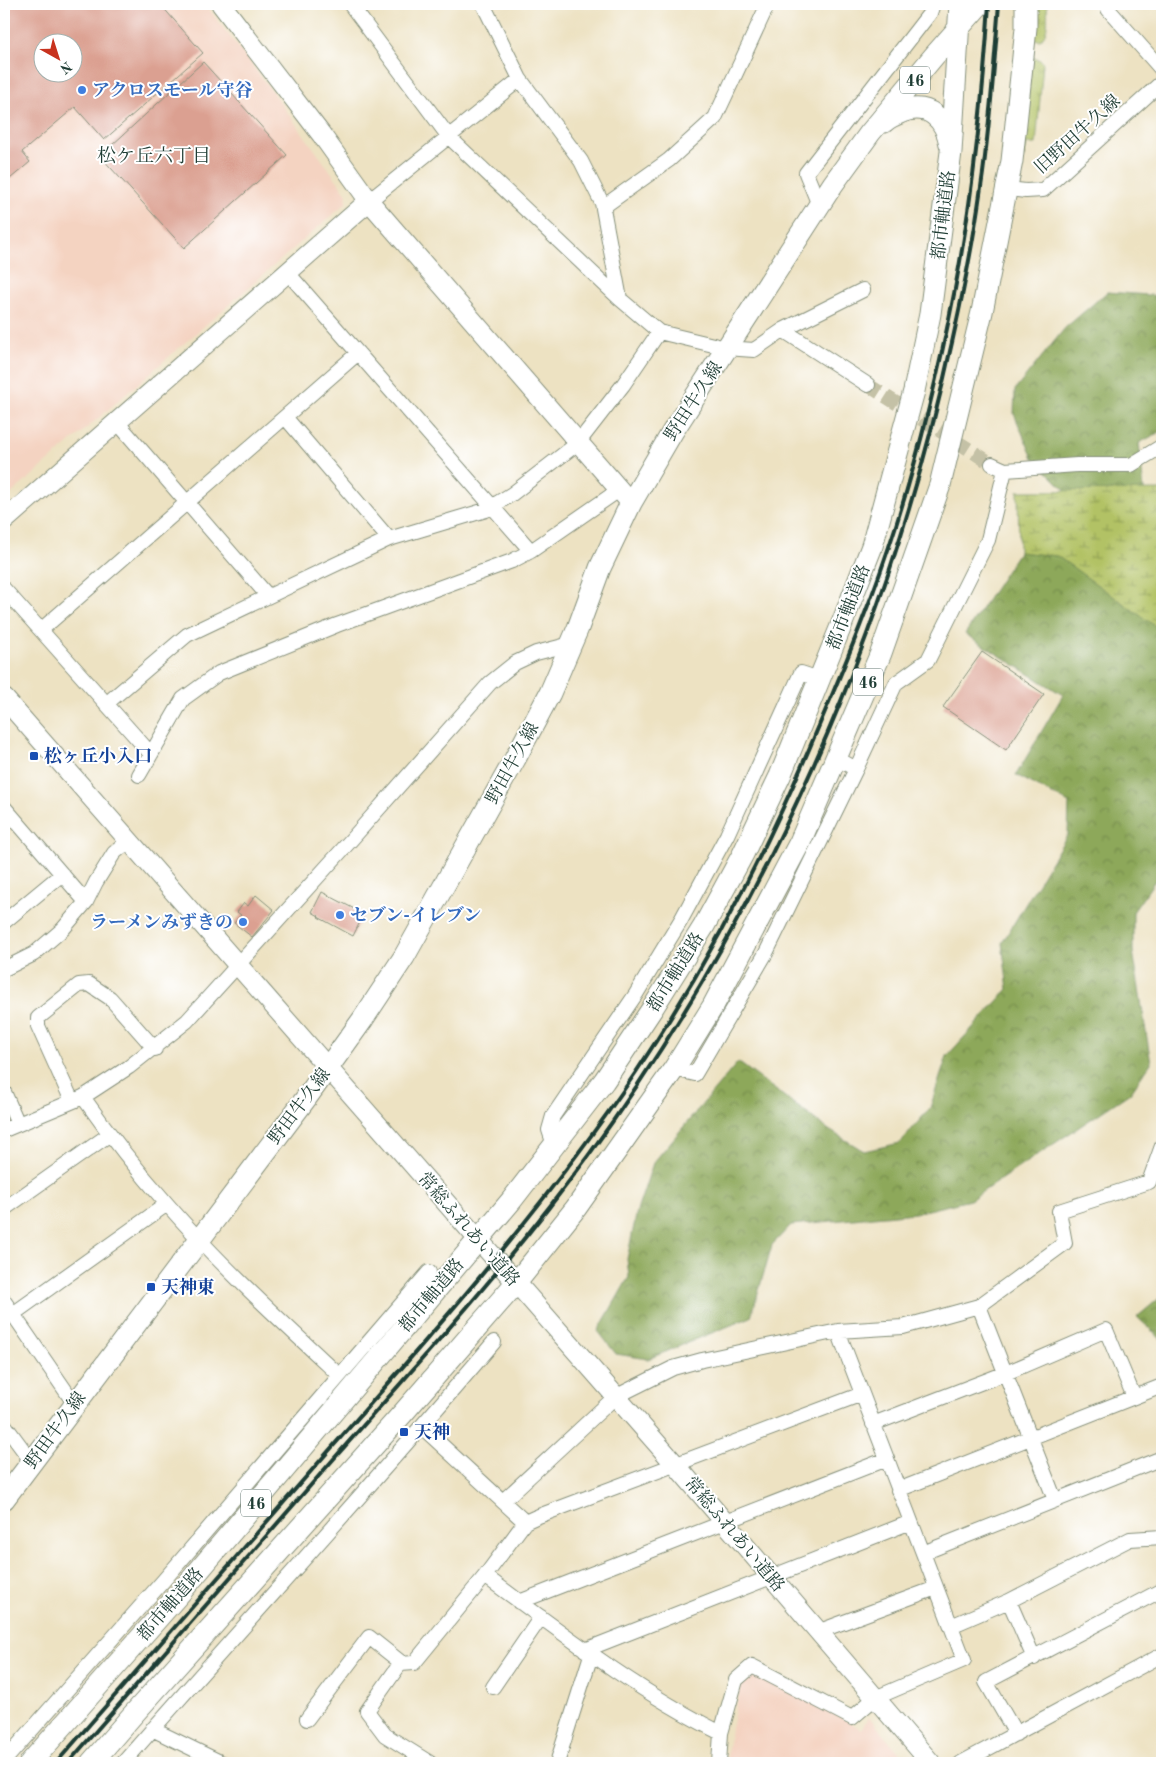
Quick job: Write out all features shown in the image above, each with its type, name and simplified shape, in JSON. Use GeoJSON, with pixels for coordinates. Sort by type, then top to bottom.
{"type":"FeatureCollection","features":[{"type":"Feature","properties":{"kind":"main road","name":"都市軸道路"},"geometry":{"type":"LineString","coordinates":[[30,1763],[180,1593],[255,1489],[371,1352],[478,1240],[511,1201],[604,1081],[704,926],[743,854],[780,776],[872,546],[914,391],[930,314],[951,152],[960,4]]}},
{"type":"Feature","properties":{"kind":"main road","name":"野田牛久線"},"geometry":{"type":"LineString","coordinates":[[4,1499],[328,1069],[404,957],[520,751],[550,693],[600,568],[625,496],[673,431],[819,205],[870,133],[959,26],[980,4]]}},
{"type":"Feature","properties":{"kind":"main road","name":"46"},"geometry":{"type":"LineString","coordinates":[[91,1763],[516,1282],[576,1208],[674,1069],[713,1006],[800,842],[880,653],[940,485],[982,312],[1007,190],[1012,162],[1025,35],[1026,4]]}},
{"type":"Feature","properties":{"kind":"main road"},"geometry":{"type":"LineString","coordinates":[[870,133],[888,118],[908,110],[923,109],[936,115],[943,125],[951,152]]}},
{"type":"Feature","properties":{"kind":"street"},"geometry":{"type":"LineString","coordinates":[[139,776],[150,754],[183,700],[219,673],[338,624],[512,561],[625,496],[369,202],[321,134],[222,4]]}},
{"type":"Feature","properties":{"kind":"street"},"geometry":{"type":"LineString","coordinates":[[350,4],[448,137],[620,299],[659,332],[726,348],[754,350],[783,330],[863,290]]}},
{"type":"Feature","properties":{"kind":"street"},"geometry":{"type":"LineString","coordinates":[[483,4],[520,79],[581,161],[603,207],[620,299]]}},
{"type":"Feature","properties":{"kind":"street"},"geometry":{"type":"LineString","coordinates":[[603,207],[669,160],[715,118],[768,4]]}},
{"type":"Feature","properties":{"kind":"street"},"geometry":{"type":"LineString","coordinates":[[819,205],[806,173],[930,13],[933,4]]}},
{"type":"Feature","properties":{"kind":"street"},"geometry":{"type":"LineString","coordinates":[[1108,4],[1108,9],[1162,70]]}},
{"type":"Feature","properties":{"kind":"street"},"geometry":{"type":"LineString","coordinates":[[4,521],[369,202],[520,79]]}},
{"type":"Feature","properties":{"kind":"street","name":"旧野田牛久線"},"geometry":{"type":"LineString","coordinates":[[1007,190],[1043,190],[1162,82]]}},
{"type":"Feature","properties":{"kind":"street"},"geometry":{"type":"LineString","coordinates":[[288,272],[531,551]]}},
{"type":"Feature","properties":{"kind":"street"},"geometry":{"type":"LineString","coordinates":[[783,330],[868,385]]}},
{"type":"Feature","properties":{"kind":"street"},"geometry":{"type":"LineString","coordinates":[[106,704],[187,634],[389,539],[492,507],[512,494],[578,443],[623,385],[659,332]]}},
{"type":"Feature","properties":{"kind":"street"},"geometry":{"type":"LineString","coordinates":[[41,630],[358,353]]}},
{"type":"Feature","properties":{"kind":"street"},"geometry":{"type":"LineString","coordinates":[[285,417],[389,539]]}},
{"type":"Feature","properties":{"kind":"street"},"geometry":{"type":"LineString","coordinates":[[117,422],[268,596]]}},
{"type":"Feature","properties":{"kind":"street"},"geometry":{"type":"LineString","coordinates":[[992,464],[1006,470],[1077,465],[1132,465],[1162,446]]}},
{"type":"Feature","properties":{"kind":"street"},"geometry":{"type":"LineString","coordinates":[[674,1069],[695,1074],[766,952],[896,683],[928,660],[988,540],[1006,470]]}},
{"type":"Feature","properties":{"kind":"street"},"geometry":{"type":"LineString","coordinates":[[4,589],[150,754]]}},
{"type":"Feature","properties":{"kind":"street"},"geometry":{"type":"LineString","coordinates":[[4,1130],[77,1099],[130,1067],[155,1049],[187,1021],[238,966],[490,683],[515,663],[536,653],[571,644]]}},
{"type":"Feature","properties":{"kind":"street","name":"常総ふれあい道路"},"geometry":{"type":"LineString","coordinates":[[4,698],[615,1397],[676,1464],[817,1632],[931,1763]]}},
{"type":"Feature","properties":{"kind":"street"},"geometry":{"type":"LineString","coordinates":[[836,758],[856,769]]}},
{"type":"Feature","properties":{"kind":"street"},"geometry":{"type":"LineString","coordinates":[[4,807],[86,902]]}},
{"type":"Feature","properties":{"kind":"street"},"geometry":{"type":"LineString","coordinates":[[4,970],[34,954],[63,929],[86,902],[114,854],[129,841]]}},
{"type":"Feature","properties":{"kind":"street"},"geometry":{"type":"LineString","coordinates":[[4,922],[62,874]]}},
{"type":"Feature","properties":{"kind":"street"},"geometry":{"type":"LineString","coordinates":[[155,1049],[110,998],[89,984],[79,985],[38,1018],[38,1026],[77,1099],[110,1134],[167,1204],[199,1239],[339,1376]]}},
{"type":"Feature","properties":{"kind":"street"},"geometry":{"type":"LineString","coordinates":[[4,1092],[18,1124]]}},
{"type":"Feature","properties":{"kind":"street"},"geometry":{"type":"LineString","coordinates":[[4,1209],[110,1134]]}},
{"type":"Feature","properties":{"kind":"street"},"geometry":{"type":"LineString","coordinates":[[503,1501],[615,1397],[673,1368],[838,1331],[903,1327],[978,1306],[1065,1243],[1059,1211],[1149,1182],[1162,1146]]}},
{"type":"Feature","properties":{"kind":"street"},"geometry":{"type":"LineString","coordinates":[[13,1314],[167,1204]]}},
{"type":"Feature","properties":{"kind":"street"},"geometry":{"type":"LineString","coordinates":[[4,1760],[255,1489],[339,1376],[371,1352],[429,1272]]}},
{"type":"Feature","properties":{"kind":"street"},"geometry":{"type":"LineString","coordinates":[[4,1301],[74,1404]]}},
{"type":"Feature","properties":{"kind":"street"},"geometry":{"type":"LineString","coordinates":[[978,1306],[1055,1500]]}},
{"type":"Feature","properties":{"kind":"street"},"geometry":{"type":"LineString","coordinates":[[873,1424],[1006,1373],[1106,1330],[1134,1397]]}},
{"type":"Feature","properties":{"kind":"street"},"geometry":{"type":"LineString","coordinates":[[719,1763],[721,1733],[736,1680],[752,1666],[852,1718],[875,1698],[964,1660],[838,1331]]}},
{"type":"Feature","properties":{"kind":"street"},"geometry":{"type":"LineString","coordinates":[[128,1761],[152,1729],[422,1428],[494,1342]]}},
{"type":"Feature","properties":{"kind":"street"},"geometry":{"type":"LineString","coordinates":[[434,1376],[451,1393]]}},
{"type":"Feature","properties":{"kind":"street"},"geometry":{"type":"LineString","coordinates":[[898,1490],[1162,1386]]}},
{"type":"Feature","properties":{"kind":"street"},"geometry":{"type":"LineString","coordinates":[[430,1763],[385,1735],[367,1711],[400,1664],[414,1663],[485,1576],[525,1522],[862,1394]]}},
{"type":"Feature","properties":{"kind":"street"},"geometry":{"type":"LineString","coordinates":[[4,1424],[32,1462]]}},
{"type":"Feature","properties":{"kind":"street"},"geometry":{"type":"LineString","coordinates":[[422,1428],[525,1522]]}},
{"type":"Feature","properties":{"kind":"street"},"geometry":{"type":"LineString","coordinates":[[923,1554],[1162,1458]]}},
{"type":"Feature","properties":{"kind":"street"},"geometry":{"type":"LineString","coordinates":[[519,1602],[887,1459]]}},
{"type":"Feature","properties":{"kind":"street"},"geometry":{"type":"LineString","coordinates":[[588,1652],[911,1522]]}},
{"type":"Feature","properties":{"kind":"street"},"geometry":{"type":"LineString","coordinates":[[951,1626],[1008,1601],[1130,1539],[1162,1537]]}},
{"type":"Feature","properties":{"kind":"street"},"geometry":{"type":"LineString","coordinates":[[485,1576],[588,1652],[694,1720],[721,1733]]}},
{"type":"Feature","properties":{"kind":"street"},"geometry":{"type":"LineString","coordinates":[[817,1632],[936,1588]]}},
{"type":"Feature","properties":{"kind":"street"},"geometry":{"type":"LineString","coordinates":[[1016,1734],[986,1682],[1162,1590]]}},
{"type":"Feature","properties":{"kind":"street"},"geometry":{"type":"LineString","coordinates":[[1008,1601],[1034,1658]]}},
{"type":"Feature","properties":{"kind":"street"},"geometry":{"type":"LineString","coordinates":[[492,1688],[540,1617]]}},
{"type":"Feature","properties":{"kind":"street"},"geometry":{"type":"LineString","coordinates":[[307,1718],[369,1637],[403,1664]]}},
{"type":"Feature","properties":{"kind":"street"},"geometry":{"type":"LineString","coordinates":[[557,1763],[588,1652]]}},
{"type":"Feature","properties":{"kind":"street"},"geometry":{"type":"LineString","coordinates":[[961,1763],[1162,1655]]}},
{"type":"Feature","properties":{"kind":"street"},"geometry":{"type":"LineString","coordinates":[[152,1729],[222,1763]]}},
{"type":"Feature","properties":{"kind":"shaded area"},"geometry":{"type":"Polygon","coordinates":[[[4,4],[205,4],[347,194],[346,203],[4,500],[4,4]]]}},
{"type":"Feature","properties":{"kind":"shaded area"},"geometry":{"type":"Polygon","coordinates":[[[748,1674],[791,1689],[861,1729],[869,1717],[908,1763],[726,1763],[731,1728],[742,1681],[748,1674]]]}},
{"type":"Feature","properties":{"kind":"green space"},"geometry":{"type":"Polygon","coordinates":[[[1031,4],[1047,4],[1047,28],[1040,40],[1030,39],[1031,4]]]}},
{"type":"Feature","properties":{"kind":"green space"},"geometry":{"type":"Polygon","coordinates":[[[1028,57],[1041,60],[1043,64],[1036,144],[1027,144],[1024,157],[1021,150],[1028,57]]]}},
{"type":"Feature","properties":{"kind":"green space"},"geometry":{"type":"Polygon","coordinates":[[[1107,292],[1162,296],[1162,431],[1139,443],[1145,499],[1099,524],[1033,458],[1014,414],[1015,390],[1065,328],[1107,292]]]}},
{"type":"Feature","properties":{"kind":"green space"},"geometry":{"type":"Polygon","coordinates":[[[1162,490],[1162,631],[1057,556],[1019,552],[1018,491],[1162,490]]]}},
{"type":"Feature","properties":{"kind":"green space"},"geometry":{"type":"Polygon","coordinates":[[[1019,552],[1057,556],[1162,631],[1162,871],[1133,912],[1133,951],[1151,1063],[1130,1093],[970,1200],[915,1213],[791,1225],[772,1245],[751,1317],[648,1359],[616,1354],[598,1331],[629,1277],[627,1259],[637,1211],[653,1163],[738,1062],[829,1130],[864,1151],[900,1143],[930,1108],[947,1056],[1008,989],[1002,943],[1068,834],[1069,803],[1016,775],[1063,695],[965,634],[1019,552]]]}},
{"type":"Feature","properties":{"kind":"green space"},"geometry":{"type":"Polygon","coordinates":[[[1162,1296],[1162,1340],[1137,1317],[1162,1296]]]}},
{"type":"Feature","properties":{"kind":"building","name":"アクロスモール守谷"},"geometry":{"type":"Polygon","coordinates":[[[4,4],[160,4],[203,53],[104,140],[75,107],[22,152],[30,162],[4,184],[4,4]]]}},
{"type":"Feature","properties":{"kind":"building"},"geometry":{"type":"Polygon","coordinates":[[[203,62],[287,155],[184,248],[100,156],[203,62]]]}},
{"type":"Feature","properties":{"kind":"building"},"geometry":{"type":"Polygon","coordinates":[[[982,652],[1044,694],[1006,750],[943,707],[982,652]]]}},
{"type":"Feature","properties":{"kind":"building","name":"セブン-イレブン"},"geometry":{"type":"Polygon","coordinates":[[[322,892],[364,914],[353,936],[312,912],[322,892]]]}},
{"type":"Feature","properties":{"kind":"building"},"geometry":{"type":"Polygon","coordinates":[[[256,895],[274,910],[252,937],[234,923],[241,915],[237,912],[244,903],[248,906],[256,895]]]}},
{"type":"Feature","properties":{"kind":"tunnel"},"geometry":{"type":"LineString","coordinates":[[868,385],[992,464]]}},
{"type":"Feature","properties":{"kind":"railway"},"geometry":{"type":"LineString","coordinates":[[56,1763],[448,1315],[564,1172],[636,1072],[688,990],[735,904],[799,773],[866,612],[898,520],[920,444],[939,366],[967,218],[984,75],[989,4]]}},
{"type":"Feature","properties":{"kind":"railway"},"geometry":{"type":"LineString","coordinates":[[68,1763],[403,1381],[559,1195],[652,1063],[711,967],[765,868],[813,766],[856,662],[894,556],[926,448],[969,263],[987,142],[999,4]]}},
{"type":"Feature","properties":{"kind":"place","name":"アクロスモール守谷"},"geometry":{"type":"Point","coordinates":[82,90]}},
{"type":"Feature","properties":{"kind":"place","name":"松ヶ丘小入口"},"geometry":{"type":"Point","coordinates":[34,756]}},
{"type":"Feature","properties":{"kind":"place","name":"セブン-イレブン"},"geometry":{"type":"Point","coordinates":[340,915]}},
{"type":"Feature","properties":{"kind":"place","name":"ラーメンみずきの"},"geometry":{"type":"Point","coordinates":[243,922]}},
{"type":"Feature","properties":{"kind":"place","name":"天神東"},"geometry":{"type":"Point","coordinates":[151,1287]}},
{"type":"Feature","properties":{"kind":"place","name":"天神"},"geometry":{"type":"Point","coordinates":[404,1432]}},
{"type":"Feature","properties":{"kind":"district","name":"松ケ丘六丁目"},"geometry":{"type":"Point","coordinates":[154,155]}}]}
